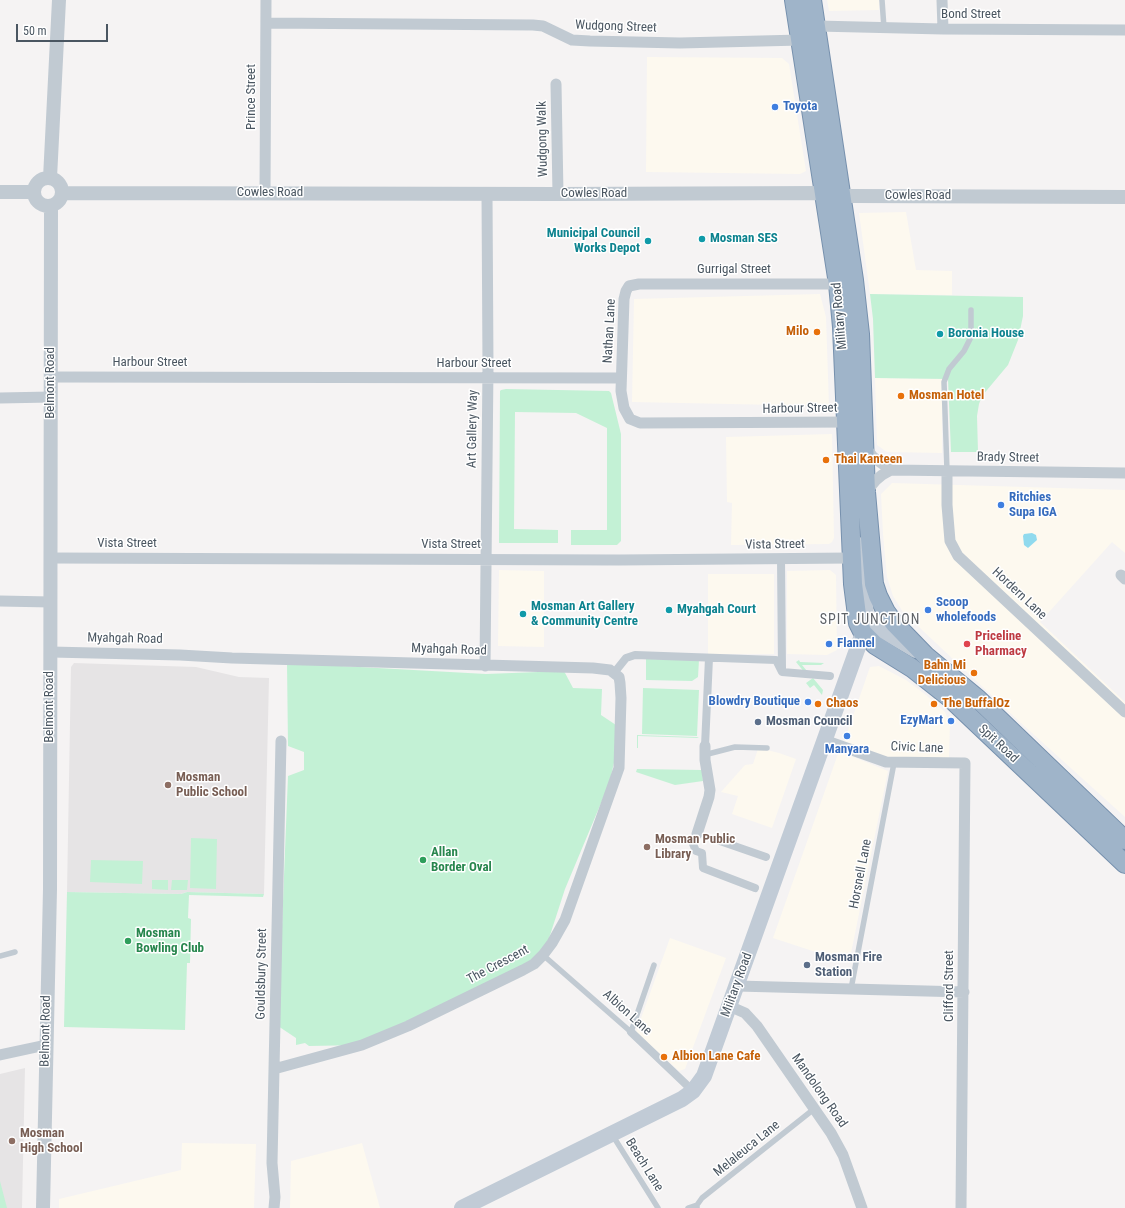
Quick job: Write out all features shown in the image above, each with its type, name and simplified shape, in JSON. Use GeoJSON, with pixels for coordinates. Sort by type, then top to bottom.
{"type":"FeatureCollection","features":[{"type":"Feature","properties":{"kind":"highway","name":"Military Road"},"geometry":{"type":"LineString","coordinates":[[794,0],[833,194],[854,280],[860,334],[854,422],[851,558],[855,607],[858,623],[863,633]]}},
{"type":"Feature","properties":{"kind":"highway","name":"Military Road"},"geometry":{"type":"LineString","coordinates":[[812,0],[817,26],[833,194],[842,327],[854,422],[864,446],[866,492],[874,584],[886,612]]}},
{"type":"Feature","properties":{"kind":"highway","name":"Spit Road"},"geometry":{"type":"LineString","coordinates":[[886,612],[895,624],[926,656],[978,700],[1125,840]]}},
{"type":"Feature","properties":{"kind":"highway","name":"Spit Road"},"geometry":{"type":"LineString","coordinates":[[863,633],[880,649],[912,668],[950,698],[1125,864]]}},
{"type":"Feature","properties":{"kind":"main road","name":"Military Road"},"geometry":{"type":"LineString","coordinates":[[462,1208],[682,1099],[693,1091],[704,1076],[863,633],[866,615],[863,567],[865,548],[869,532]]}},
{"type":"Feature","properties":{"kind":"main road"},"geometry":{"type":"LineString","coordinates":[[863,633],[878,631],[887,634],[926,656]]}},
{"type":"Feature","properties":{"kind":"street"},"geometry":{"type":"LineString","coordinates":[[50,178],[59,0]]}},
{"type":"Feature","properties":{"kind":"street","name":"Prince Street"},"geometry":{"type":"LineString","coordinates":[[265,193],[266,0]]}},
{"type":"Feature","properties":{"kind":"street"},"geometry":{"type":"LineString","coordinates":[[942,0],[943,29]]}},
{"type":"Feature","properties":{"kind":"street","name":"Wudgong Street"},"geometry":{"type":"LineString","coordinates":[[266,23],[533,25],[543,26],[572,40],[590,41],[680,43],[801,40]]}},
{"type":"Feature","properties":{"kind":"street","name":"Bond Street"},"geometry":{"type":"LineString","coordinates":[[817,26],[943,29],[1125,30]]}},
{"type":"Feature","properties":{"kind":"street","name":"Wudgong Walk"},"geometry":{"type":"LineString","coordinates":[[556,84],[558,194]]}},
{"type":"Feature","properties":{"kind":"street"},"geometry":{"type":"LineString","coordinates":[[50,178],[54,179],[60,184],[63,193],[58,203],[51,206],[42,205],[39,203],[36,200],[34,192],[37,183],[40,180],[50,178]]}},
{"type":"Feature","properties":{"kind":"street"},"geometry":{"type":"LineString","coordinates":[[0,192],[34,192]]}},
{"type":"Feature","properties":{"kind":"street","name":"Cowles Road"},"geometry":{"type":"LineString","coordinates":[[63,193],[833,194],[1125,197]]}},
{"type":"Feature","properties":{"kind":"street","name":"Art Gallery Way"},"geometry":{"type":"LineString","coordinates":[[485,666],[488,378],[487,194]]}},
{"type":"Feature","properties":{"kind":"street","name":"Belmont Road"},"geometry":{"type":"LineString","coordinates":[[42,1208],[50,889],[51,206]]}},
{"type":"Feature","properties":{"kind":"street","name":"Gurrigal Street"},"geometry":{"type":"LineString","coordinates":[[630,286],[646,284],[838,284]]}},
{"type":"Feature","properties":{"kind":"street","name":"Nathan Lane"},"geometry":{"type":"LineString","coordinates":[[621,378],[624,299],[626,291],[630,286]]}},
{"type":"Feature","properties":{"kind":"street","name":"Harbour Street"},"geometry":{"type":"LineString","coordinates":[[51,377],[621,378],[621,391],[624,408],[630,419],[640,423],[854,422]]}},
{"type":"Feature","properties":{"kind":"street"},"geometry":{"type":"LineString","coordinates":[[0,398],[50,397]]}},
{"type":"Feature","properties":{"kind":"street"},"geometry":{"type":"LineString","coordinates":[[864,446],[873,457],[891,470],[876,480],[866,492]]}},
{"type":"Feature","properties":{"kind":"street","name":"Brady Street"},"geometry":{"type":"LineString","coordinates":[[891,470],[1125,473]]}},
{"type":"Feature","properties":{"kind":"street","name":"Hordern Lane"},"geometry":{"type":"LineString","coordinates":[[946,471],[950,541],[958,556],[1125,712]]}},
{"type":"Feature","properties":{"kind":"street","name":"Vista Street"},"geometry":{"type":"LineString","coordinates":[[51,558],[620,560],[851,558]]}},
{"type":"Feature","properties":{"kind":"street"},"geometry":{"type":"LineString","coordinates":[[781,559],[782,672]]}},
{"type":"Feature","properties":{"kind":"street"},"geometry":{"type":"LineString","coordinates":[[0,601],[51,602]]}},
{"type":"Feature","properties":{"kind":"street","name":"Myahgah Road"},"geometry":{"type":"LineString","coordinates":[[51,652],[593,668],[606,669],[614,673]]}},
{"type":"Feature","properties":{"kind":"street"},"geometry":{"type":"LineString","coordinates":[[614,673],[626,658],[635,655],[776,660],[782,672]]}},
{"type":"Feature","properties":{"kind":"street"},"geometry":{"type":"LineString","coordinates":[[708,658],[704,752],[710,790],[693,844],[696,851],[702,853],[703,868],[755,888]]}},
{"type":"Feature","properties":{"kind":"street"},"geometry":{"type":"LineString","coordinates":[[782,672],[830,676]]}},
{"type":"Feature","properties":{"kind":"street","name":"The Crescent"},"geometry":{"type":"LineString","coordinates":[[274,1069],[362,1045],[408,1026],[523,970],[534,964],[544,955],[552,944],[565,920],[618,768],[620,683],[619,677],[614,673]]}},
{"type":"Feature","properties":{"kind":"street","name":"Civic Lane"},"geometry":{"type":"LineString","coordinates":[[824,740],[886,762],[965,763]]}},
{"type":"Feature","properties":{"kind":"street","name":"Gouldsbury Street"},"geometry":{"type":"LineString","coordinates":[[274,1208],[275,1197],[272,1163],[281,741]]}},
{"type":"Feature","properties":{"kind":"street","name":"Clifford Street"},"geometry":{"type":"LineString","coordinates":[[961,1208],[965,763]]}},
{"type":"Feature","properties":{"kind":"street"},"geometry":{"type":"LineString","coordinates":[[717,840],[766,857]]}},
{"type":"Feature","properties":{"kind":"street"},"geometry":{"type":"LineString","coordinates":[[737,986],[964,992]]}},
{"type":"Feature","properties":{"kind":"street","name":"Mandolong Road"},"geometry":{"type":"LineString","coordinates":[[729,1006],[745,1013],[757,1026],[838,1143],[862,1208]]}},
{"type":"Feature","properties":{"kind":"street","name":"Albion Lane"},"geometry":{"type":"LineString","coordinates":[[631,1032],[693,1091]]}},
{"type":"Feature","properties":{"kind":"street"},"geometry":{"type":"LineString","coordinates":[[0,1055],[46,1045]]}},
{"type":"Feature","properties":{"kind":"lane"},"geometry":{"type":"LineString","coordinates":[[882,0],[884,28]]}},
{"type":"Feature","properties":{"kind":"lane"},"geometry":{"type":"LineString","coordinates":[[946,471],[944,382],[949,369],[964,351],[971,337],[971,310]]}},
{"type":"Feature","properties":{"kind":"lane"},"geometry":{"type":"LineString","coordinates":[[704,752],[735,747],[767,748]]}},
{"type":"Feature","properties":{"kind":"lane","name":"Horsnell Lane"},"geometry":{"type":"LineString","coordinates":[[851,990],[894,763]]}},
{"type":"Feature","properties":{"kind":"lane"},"geometry":{"type":"LineString","coordinates":[[0,956],[15,952]]}},
{"type":"Feature","properties":{"kind":"lane","name":"Albion Lane"},"geometry":{"type":"LineString","coordinates":[[544,955],[631,1032]]}},
{"type":"Feature","properties":{"kind":"lane"},"geometry":{"type":"LineString","coordinates":[[631,1032],[654,965]]}},
{"type":"Feature","properties":{"kind":"lane","name":"Melaleuca Lane"},"geometry":{"type":"LineString","coordinates":[[697,1206],[702,1198],[814,1110]]}},
{"type":"Feature","properties":{"kind":"lane","name":"Beach Lane"},"geometry":{"type":"LineString","coordinates":[[611,1134],[658,1208]]}},
{"type":"Feature","properties":{"kind":"lane"},"geometry":{"type":"LineString","coordinates":[[688,1208],[697,1206]]}},
{"type":"Feature","properties":{"kind":"shaded area"},"geometry":{"type":"Polygon","coordinates":[[[827,0],[879,0],[879,10],[829,11],[827,0]]]}},
{"type":"Feature","properties":{"kind":"shaded area"},"geometry":{"type":"Polygon","coordinates":[[[647,57],[782,58],[789,64],[806,171],[800,174],[646,172],[647,57]]]}},
{"type":"Feature","properties":{"kind":"shaded area"},"geometry":{"type":"Polygon","coordinates":[[[906,212],[916,270],[952,271],[952,295],[870,294],[859,213],[906,212]]]}},
{"type":"Feature","properties":{"kind":"shaded area"},"geometry":{"type":"Polygon","coordinates":[[[820,294],[826,317],[829,406],[632,402],[634,299],[820,294]]]}},
{"type":"Feature","properties":{"kind":"shaded area"},"geometry":{"type":"Polygon","coordinates":[[[875,378],[942,379],[942,453],[887,452],[877,445],[875,378]]]}},
{"type":"Feature","properties":{"kind":"shaded area"},"geometry":{"type":"Polygon","coordinates":[[[832,434],[834,538],[832,542],[829,544],[731,545],[732,503],[727,502],[726,437],[832,434]]]}},
{"type":"Feature","properties":{"kind":"shaded area"},"geometry":{"type":"Polygon","coordinates":[[[892,483],[1125,490],[1125,553],[1112,542],[1040,622],[1125,702],[1125,817],[1021,723],[903,612],[893,596],[887,577],[883,534],[881,494],[892,483]]]}},
{"type":"Feature","properties":{"kind":"shaded area","name":"Mosman Art Gallery & Community Centre"},"geometry":{"type":"Polygon","coordinates":[[[499,570],[544,571],[544,647],[498,646],[499,570]]]}},
{"type":"Feature","properties":{"kind":"shaded area"},"geometry":{"type":"Polygon","coordinates":[[[830,570],[836,575],[837,650],[827,655],[787,654],[787,571],[830,570]]]}},
{"type":"Feature","properties":{"kind":"shaded area"},"geometry":{"type":"Polygon","coordinates":[[[708,574],[774,574],[774,654],[708,654],[708,574]]]}},
{"type":"Feature","properties":{"kind":"shaded area","name":"Mosman Public School"},"geometry":{"type":"Polygon","coordinates":[[[74,663],[196,667],[239,677],[269,678],[264,894],[187,892],[181,894],[67,892],[71,667],[74,663]]]}},
{"type":"Feature","properties":{"kind":"shaded area"},"geometry":{"type":"Polygon","coordinates":[[[879,666],[906,680],[945,712],[950,723],[949,758],[890,759],[844,742],[870,667],[879,666]]]}},
{"type":"Feature","properties":{"kind":"shaded area"},"geometry":{"type":"Polygon","coordinates":[[[758,749],[779,753],[796,759],[772,828],[732,814],[738,796],[721,792],[745,765],[753,764],[758,749]]]}},
{"type":"Feature","properties":{"kind":"shaded area"},"geometry":{"type":"Polygon","coordinates":[[[839,751],[888,771],[849,963],[773,938],[839,751]]]}},
{"type":"Feature","properties":{"kind":"shaded area"},"geometry":{"type":"Polygon","coordinates":[[[670,938],[726,958],[685,1069],[679,1071],[636,1032],[670,938]]]}},
{"type":"Feature","properties":{"kind":"shaded area","name":"Mosman High School"},"geometry":{"type":"Polygon","coordinates":[[[25,1068],[22,1208],[0,1208],[0,1074],[25,1068]]]}},
{"type":"Feature","properties":{"kind":"shaded area"},"geometry":{"type":"Polygon","coordinates":[[[182,1143],[256,1144],[254,1208],[59,1208],[59,1199],[181,1170],[182,1143]]]}},
{"type":"Feature","properties":{"kind":"shaded area"},"geometry":{"type":"Polygon","coordinates":[[[362,1143],[380,1208],[290,1208],[291,1161],[362,1143]]]}},
{"type":"Feature","properties":{"kind":"green space"},"geometry":{"type":"Polygon","coordinates":[[[870,294],[1023,297],[1023,316],[1018,340],[1008,365],[982,396],[979,404],[977,416],[978,452],[951,452],[948,379],[875,378],[873,319],[870,294]]]}},
{"type":"Feature","properties":{"kind":"green space"},"geometry":{"type":"Polygon","coordinates":[[[506,389],[609,391],[611,393],[621,434],[621,541],[617,545],[571,545],[571,530],[607,530],[607,428],[576,413],[515,412],[514,529],[558,530],[558,543],[499,543],[500,391],[506,389]]]}},
{"type":"Feature","properties":{"kind":"green space"},"geometry":{"type":"Polygon","coordinates":[[[646,659],[699,660],[698,677],[692,681],[646,680],[646,659]]]}},
{"type":"Feature","properties":{"kind":"green space"},"geometry":{"type":"Polygon","coordinates":[[[799,660],[800,662],[824,663],[821,665],[802,665],[807,671],[805,673],[796,662],[799,660]]]}},
{"type":"Feature","properties":{"kind":"green space"},"geometry":{"type":"Polygon","coordinates":[[[287,663],[486,674],[564,671],[573,688],[602,689],[601,715],[616,725],[614,763],[609,784],[565,889],[541,963],[362,1045],[309,1046],[305,1043],[296,1045],[296,1038],[278,1026],[288,776],[304,770],[304,752],[288,746],[287,663]]]}},
{"type":"Feature","properties":{"kind":"green space"},"geometry":{"type":"Polygon","coordinates":[[[813,678],[823,690],[822,695],[814,685],[810,688],[806,683],[813,678]]]}},
{"type":"Feature","properties":{"kind":"green space"},"geometry":{"type":"Polygon","coordinates":[[[643,688],[699,690],[697,736],[642,734],[643,688]]]}},
{"type":"Feature","properties":{"kind":"green space"},"geometry":{"type":"Polygon","coordinates":[[[637,735],[699,738],[638,736],[637,748],[637,735]]]}},
{"type":"Feature","properties":{"kind":"green space"},"geometry":{"type":"Polygon","coordinates":[[[637,769],[702,770],[703,781],[675,785],[636,772],[637,769]]]}},
{"type":"Feature","properties":{"kind":"green space"},"geometry":{"type":"Polygon","coordinates":[[[191,838],[217,839],[216,889],[190,888],[191,838]]]}},
{"type":"Feature","properties":{"kind":"green space"},"geometry":{"type":"Polygon","coordinates":[[[91,860],[143,861],[142,884],[90,882],[91,860]]]}},
{"type":"Feature","properties":{"kind":"green space"},"geometry":{"type":"Polygon","coordinates":[[[152,880],[168,880],[168,890],[152,889],[152,880]]]}},
{"type":"Feature","properties":{"kind":"green space"},"geometry":{"type":"Polygon","coordinates":[[[172,880],[188,880],[187,890],[171,890],[172,880]]]}},
{"type":"Feature","properties":{"kind":"green space","name":"Mosman Bowling Club"},"geometry":{"type":"Polygon","coordinates":[[[67,892],[181,894],[187,892],[264,894],[263,897],[189,895],[188,918],[191,919],[190,963],[187,963],[185,1030],[64,1027],[67,892]]]}},
{"type":"Feature","properties":{"kind":"green space"},"geometry":{"type":"Polygon","coordinates":[[[0,1181],[7,1208],[0,1208],[0,1181]]]}},
{"type":"Feature","properties":{"kind":"water"},"geometry":{"type":"Polygon","coordinates":[[[1032,533],[1036,535],[1037,540],[1028,548],[1024,545],[1023,536],[1024,534],[1032,533]]]}},
{"type":"Feature","properties":{"kind":"place","name":"Toyota"},"geometry":{"type":"Point","coordinates":[775,107]}},
{"type":"Feature","properties":{"kind":"place","name":"Mosman SES"},"geometry":{"type":"Point","coordinates":[702,239]}},
{"type":"Feature","properties":{"kind":"place","name":"Municipal Council Works Depot"},"geometry":{"type":"Point","coordinates":[648,241]}},
{"type":"Feature","properties":{"kind":"place","name":"Milo"},"geometry":{"type":"Point","coordinates":[817,332]}},
{"type":"Feature","properties":{"kind":"place","name":"Boronia House"},"geometry":{"type":"Point","coordinates":[940,334]}},
{"type":"Feature","properties":{"kind":"place","name":"Mosman Hotel"},"geometry":{"type":"Point","coordinates":[901,396]}},
{"type":"Feature","properties":{"kind":"place","name":"Thai Kanteen"},"geometry":{"type":"Point","coordinates":[826,460]}},
{"type":"Feature","properties":{"kind":"place","name":"Ritchies Supa IGA"},"geometry":{"type":"Point","coordinates":[1001,505]}},
{"type":"Feature","properties":{"kind":"place","name":"Myahgah Court"},"geometry":{"type":"Point","coordinates":[669,610]}},
{"type":"Feature","properties":{"kind":"place","name":"Scoop wholefoods"},"geometry":{"type":"Point","coordinates":[928,610]}},
{"type":"Feature","properties":{"kind":"place","name":"Mosman Art Gallery & Community Centre"},"geometry":{"type":"Point","coordinates":[523,614]}},
{"type":"Feature","properties":{"kind":"place","name":"Flannel"},"geometry":{"type":"Point","coordinates":[829,644]}},
{"type":"Feature","properties":{"kind":"place","name":"Priceline Pharmacy"},"geometry":{"type":"Point","coordinates":[967,644]}},
{"type":"Feature","properties":{"kind":"place","name":"Bahn Mi Delicious"},"geometry":{"type":"Point","coordinates":[974,673]}},
{"type":"Feature","properties":{"kind":"place","name":"Blowdry Boutique"},"geometry":{"type":"Point","coordinates":[808,702]}},
{"type":"Feature","properties":{"kind":"place","name":"Chaos"},"geometry":{"type":"Point","coordinates":[818,704]}},
{"type":"Feature","properties":{"kind":"place","name":"The BuffalOz"},"geometry":{"type":"Point","coordinates":[934,704]}},
{"type":"Feature","properties":{"kind":"place","name":"EzyMart"},"geometry":{"type":"Point","coordinates":[951,721]}},
{"type":"Feature","properties":{"kind":"place","name":"Mosman Council"},"geometry":{"type":"Point","coordinates":[758,722]}},
{"type":"Feature","properties":{"kind":"place","name":"Manyara"},"geometry":{"type":"Point","coordinates":[847,736]}},
{"type":"Feature","properties":{"kind":"place","name":"Mosman Public School"},"geometry":{"type":"Point","coordinates":[168,785]}},
{"type":"Feature","properties":{"kind":"place","name":"Mosman Public Library"},"geometry":{"type":"Point","coordinates":[647,847]}},
{"type":"Feature","properties":{"kind":"place","name":"Allan Border Oval"},"geometry":{"type":"Point","coordinates":[423,860]}},
{"type":"Feature","properties":{"kind":"place","name":"Mosman Bowling Club"},"geometry":{"type":"Point","coordinates":[128,941]}},
{"type":"Feature","properties":{"kind":"place","name":"Mosman Fire Station"},"geometry":{"type":"Point","coordinates":[807,965]}},
{"type":"Feature","properties":{"kind":"place","name":"Albion Lane Cafe"},"geometry":{"type":"Point","coordinates":[664,1057]}},
{"type":"Feature","properties":{"kind":"place","name":"Mosman High School"},"geometry":{"type":"Point","coordinates":[12,1141]}},
{"type":"Feature","properties":{"kind":"district","name":"SPIT JUNCTION"},"geometry":{"type":"Point","coordinates":[870,620]}}]}
